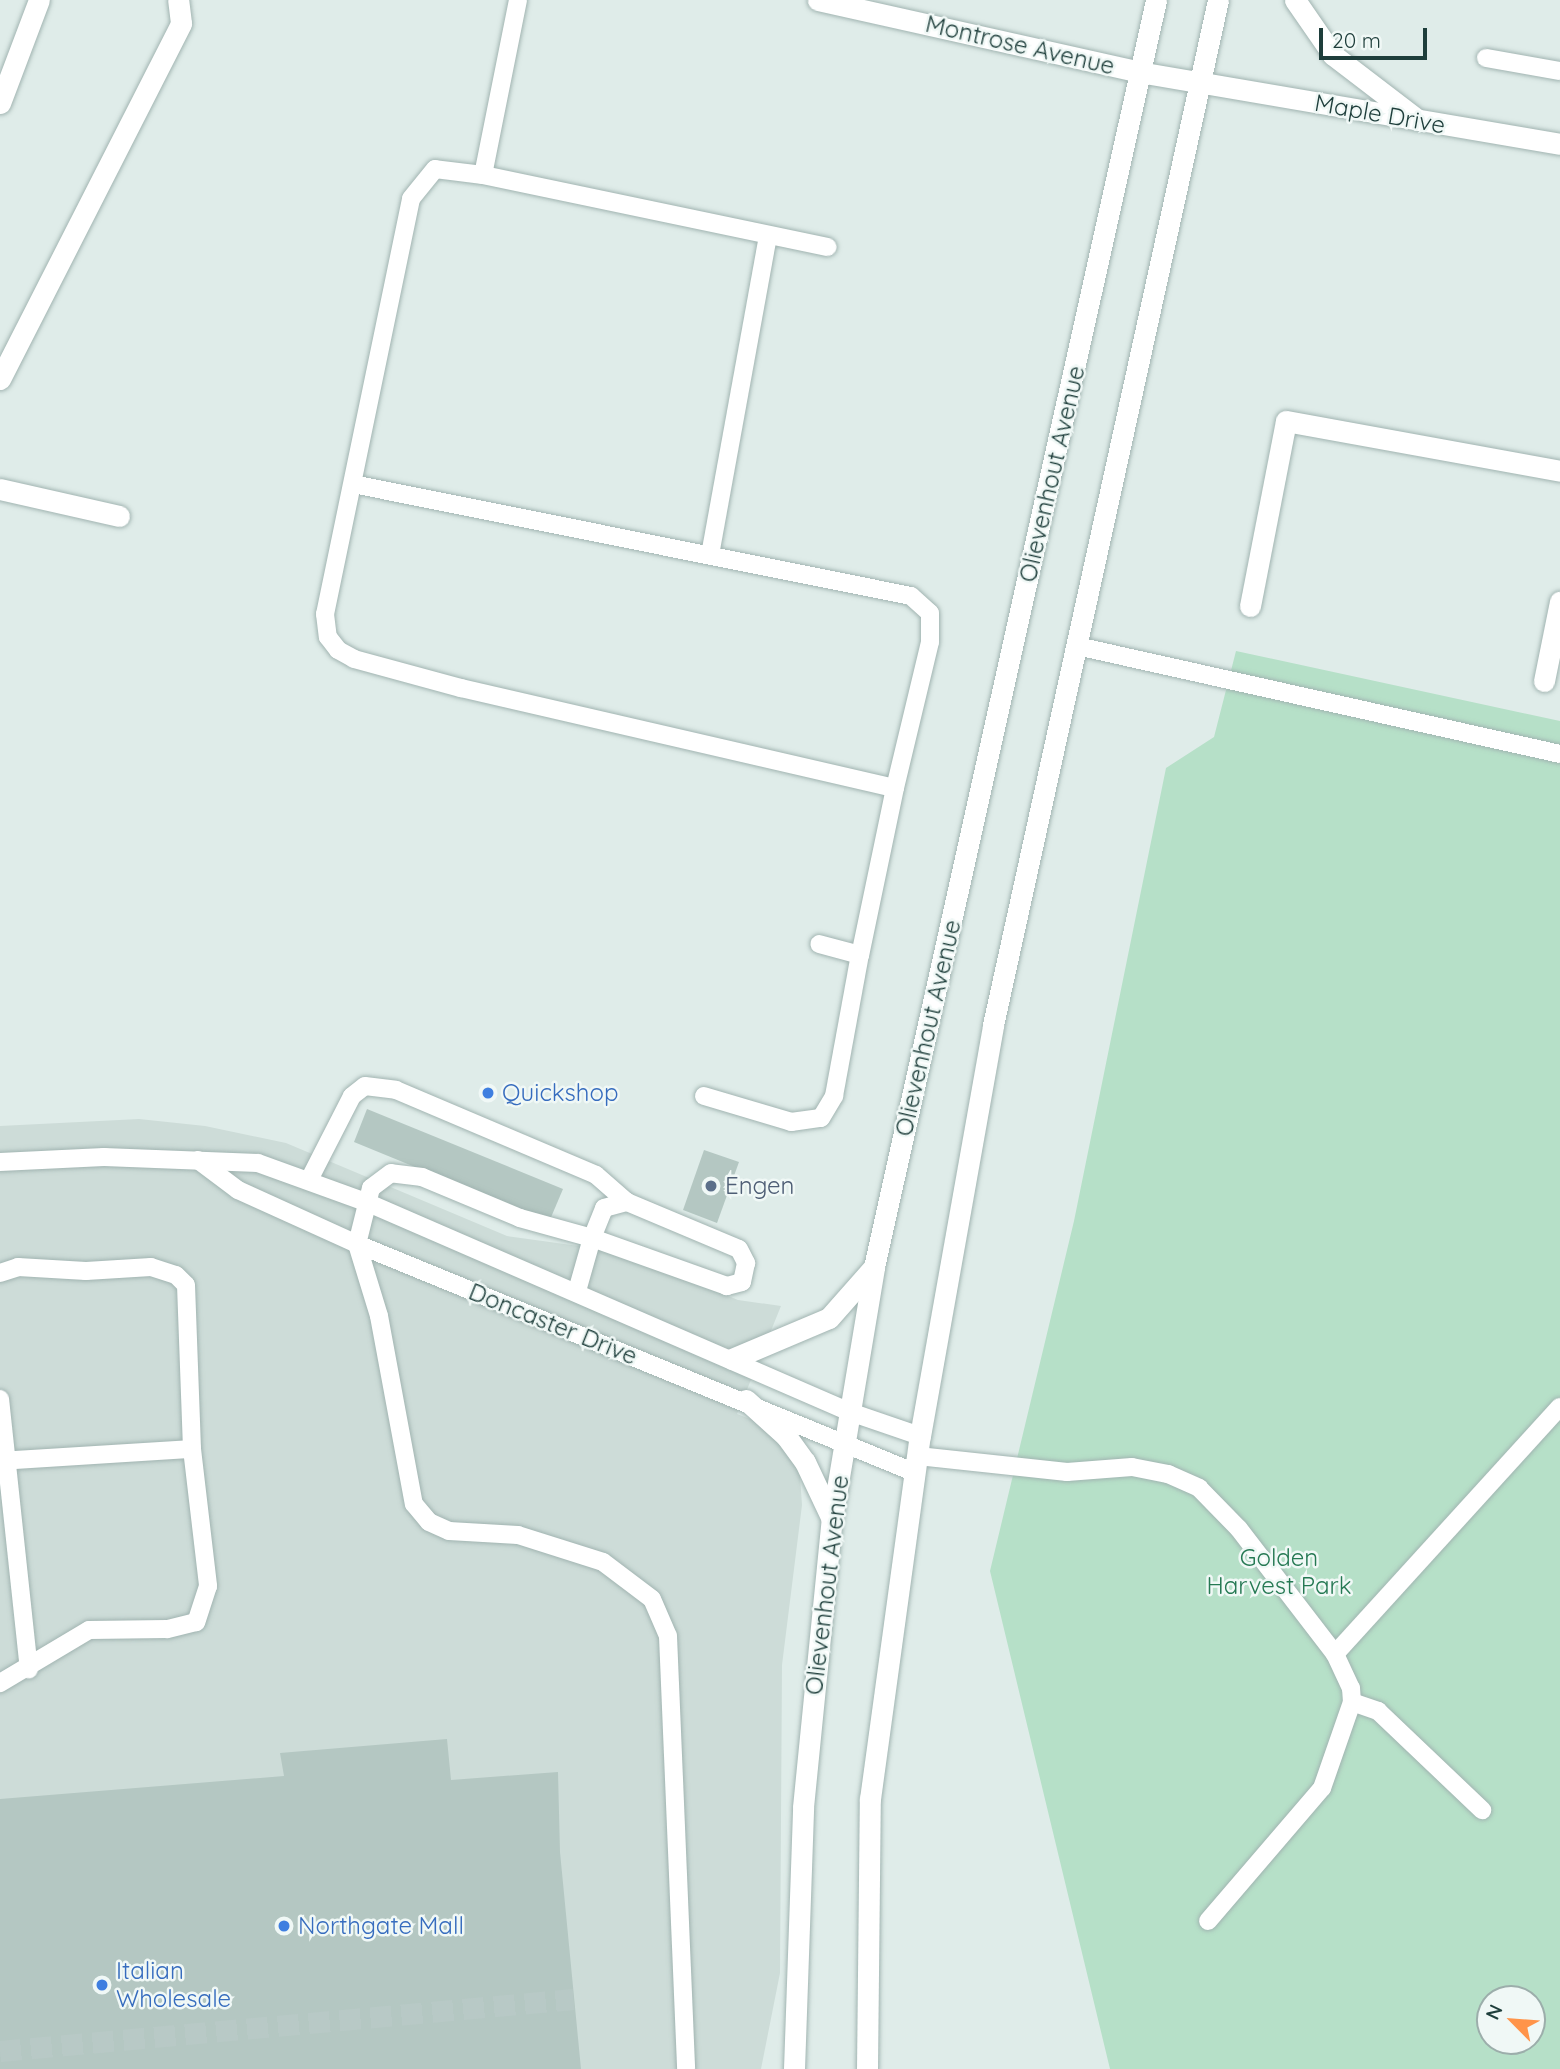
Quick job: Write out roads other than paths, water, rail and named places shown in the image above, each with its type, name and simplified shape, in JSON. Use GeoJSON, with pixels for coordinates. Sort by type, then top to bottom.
{"type":"FeatureCollection","features":[{"type":"Feature","properties":{"kind":"street"},"geometry":{"type":"LineString","coordinates":[[0,103],[40,0]]}},
{"type":"Feature","properties":{"kind":"street"},"geometry":{"type":"LineString","coordinates":[[0,379],[181,23],[178,0]]}},
{"type":"Feature","properties":{"kind":"street","name":"Montrose Avenue"},"geometry":{"type":"LineString","coordinates":[[818,0],[1199,83]]}},
{"type":"Feature","properties":{"kind":"street","name":"Olievenhout Avenue"},"geometry":{"type":"LineString","coordinates":[[794,2069],[803,1807],[832,1519],[874,1267],[1156,0]]}},
{"type":"Feature","properties":{"kind":"street"},"geometry":{"type":"LineString","coordinates":[[867,2069],[870,1799],[918,1455],[993,1024],[1218,0]]}},
{"type":"Feature","properties":{"kind":"street"},"geometry":{"type":"LineString","coordinates":[[1295,0],[1333,55],[1418,120]]}},
{"type":"Feature","properties":{"kind":"street","name":"Maple Drive"},"geometry":{"type":"LineString","coordinates":[[1199,83],[1560,144]]}},
{"type":"Feature","properties":{"kind":"street"},"geometry":{"type":"LineString","coordinates":[[1250,606],[1286,421],[1560,471]]}},
{"type":"Feature","properties":{"kind":"street"},"geometry":{"type":"LineString","coordinates":[[0,489],[119,516]]}},
{"type":"Feature","properties":{"kind":"street"},"geometry":{"type":"LineString","coordinates":[[1544,681],[1560,602]]}},
{"type":"Feature","properties":{"kind":"street"},"geometry":{"type":"LineString","coordinates":[[732,1359],[828,1318],[874,1267]]}},
{"type":"Feature","properties":{"kind":"street"},"geometry":{"type":"LineString","coordinates":[[746,1401],[791,1443],[832,1519]]}},
{"type":"Feature","properties":{"kind":"lane"},"geometry":{"type":"LineString","coordinates":[[483,175],[518,0]]}},
{"type":"Feature","properties":{"kind":"lane"},"geometry":{"type":"LineString","coordinates":[[1486,58],[1560,72]]}},
{"type":"Feature","properties":{"kind":"lane"},"geometry":{"type":"LineString","coordinates":[[828,247],[483,175],[435,169],[411,199],[325,614],[328,637],[338,650],[355,659],[461,688],[895,788]]}},
{"type":"Feature","properties":{"kind":"lane"},"geometry":{"type":"LineString","coordinates":[[710,555],[768,235]]}},
{"type":"Feature","properties":{"kind":"lane"},"geometry":{"type":"LineString","coordinates":[[352,484],[911,596],[930,613],[930,642],[895,788],[834,1096],[821,1118],[791,1122],[704,1096]]}},
{"type":"Feature","properties":{"kind":"lane"},"geometry":{"type":"LineString","coordinates":[[1077,646],[1560,754]]}},
{"type":"Feature","properties":{"kind":"lane"},"geometry":{"type":"LineString","coordinates":[[819,944],[860,955]]}},
{"type":"Feature","properties":{"kind":"lane"},"geometry":{"type":"LineString","coordinates":[[309,1180],[352,1096],[365,1086],[396,1090],[596,1175],[627,1202],[739,1249],[746,1263],[742,1282],[727,1286],[592,1238],[520,1218],[444,1185],[403,1173],[375,1181],[366,1202],[357,1244],[379,1316],[414,1504],[429,1522],[450,1531],[518,1535],[603,1562],[652,1599],[668,1636],[686,2069]]}},
{"type":"Feature","properties":{"kind":"lane","name":"Doncaster Drive"},"geometry":{"type":"LineString","coordinates":[[0,1162],[198,1160],[258,1163],[366,1202],[732,1359],[850,1412],[918,1455]]}},
{"type":"Feature","properties":{"kind":"lane","name":"Doncaster Drive"},"geometry":{"type":"LineString","coordinates":[[198,1160],[238,1191],[357,1244],[844,1443],[918,1455]]}},
{"type":"Feature","properties":{"kind":"lane"},"geometry":{"type":"LineString","coordinates":[[576,1291],[604,1208],[627,1202]]}},
{"type":"Feature","properties":{"kind":"lane"},"geometry":{"type":"LineString","coordinates":[[0,1273],[18,1267],[86,1271],[151,1267],[181,1279],[186,1285],[192,1449],[208,1586],[196,1622],[167,1629],[89,1630],[64,1642],[29,1669],[0,1683]]}},
{"type":"Feature","properties":{"kind":"lane"},"geometry":{"type":"LineString","coordinates":[[0,1399],[3,1461],[29,1669]]}},
{"type":"Feature","properties":{"kind":"lane"},"geometry":{"type":"LineString","coordinates":[[1335,1654],[1560,1407]]}},
{"type":"Feature","properties":{"kind":"lane"},"geometry":{"type":"LineString","coordinates":[[3,1461],[192,1449]]}},
{"type":"Feature","properties":{"kind":"lane"},"geometry":{"type":"LineString","coordinates":[[918,1455],[1066,1472],[1132,1466],[1168,1474],[1199,1488],[1239,1529],[1335,1654],[1351,1688],[1352,1702],[1322,1788],[1208,1921]]}},
{"type":"Feature","properties":{"kind":"lane"},"geometry":{"type":"LineString","coordinates":[[1352,1702],[1378,1710],[1482,1810]]}},
{"type":"Feature","properties":{"kind":"tunnel"},"geometry":{"type":"LineString","coordinates":[[0,2051],[574,1999]]}},
{"type":"Feature","properties":{"kind":"place","name":"Quickshop"},"geometry":{"type":"Point","coordinates":[488,1093]}},
{"type":"Feature","properties":{"kind":"place","name":"Engen"},"geometry":{"type":"Point","coordinates":[711,1186]}},
{"type":"Feature","properties":{"kind":"place","name":"Northgate Mall"},"geometry":{"type":"Point","coordinates":[284,1926]}},
{"type":"Feature","properties":{"kind":"place","name":"Italian Wholesale"},"geometry":{"type":"Point","coordinates":[102,1985]}},
{"type":"Feature","properties":{"kind":"park label","name":"Golden Harvest Park"},"geometry":{"type":"Point","coordinates":[1279,1572]}}]}
